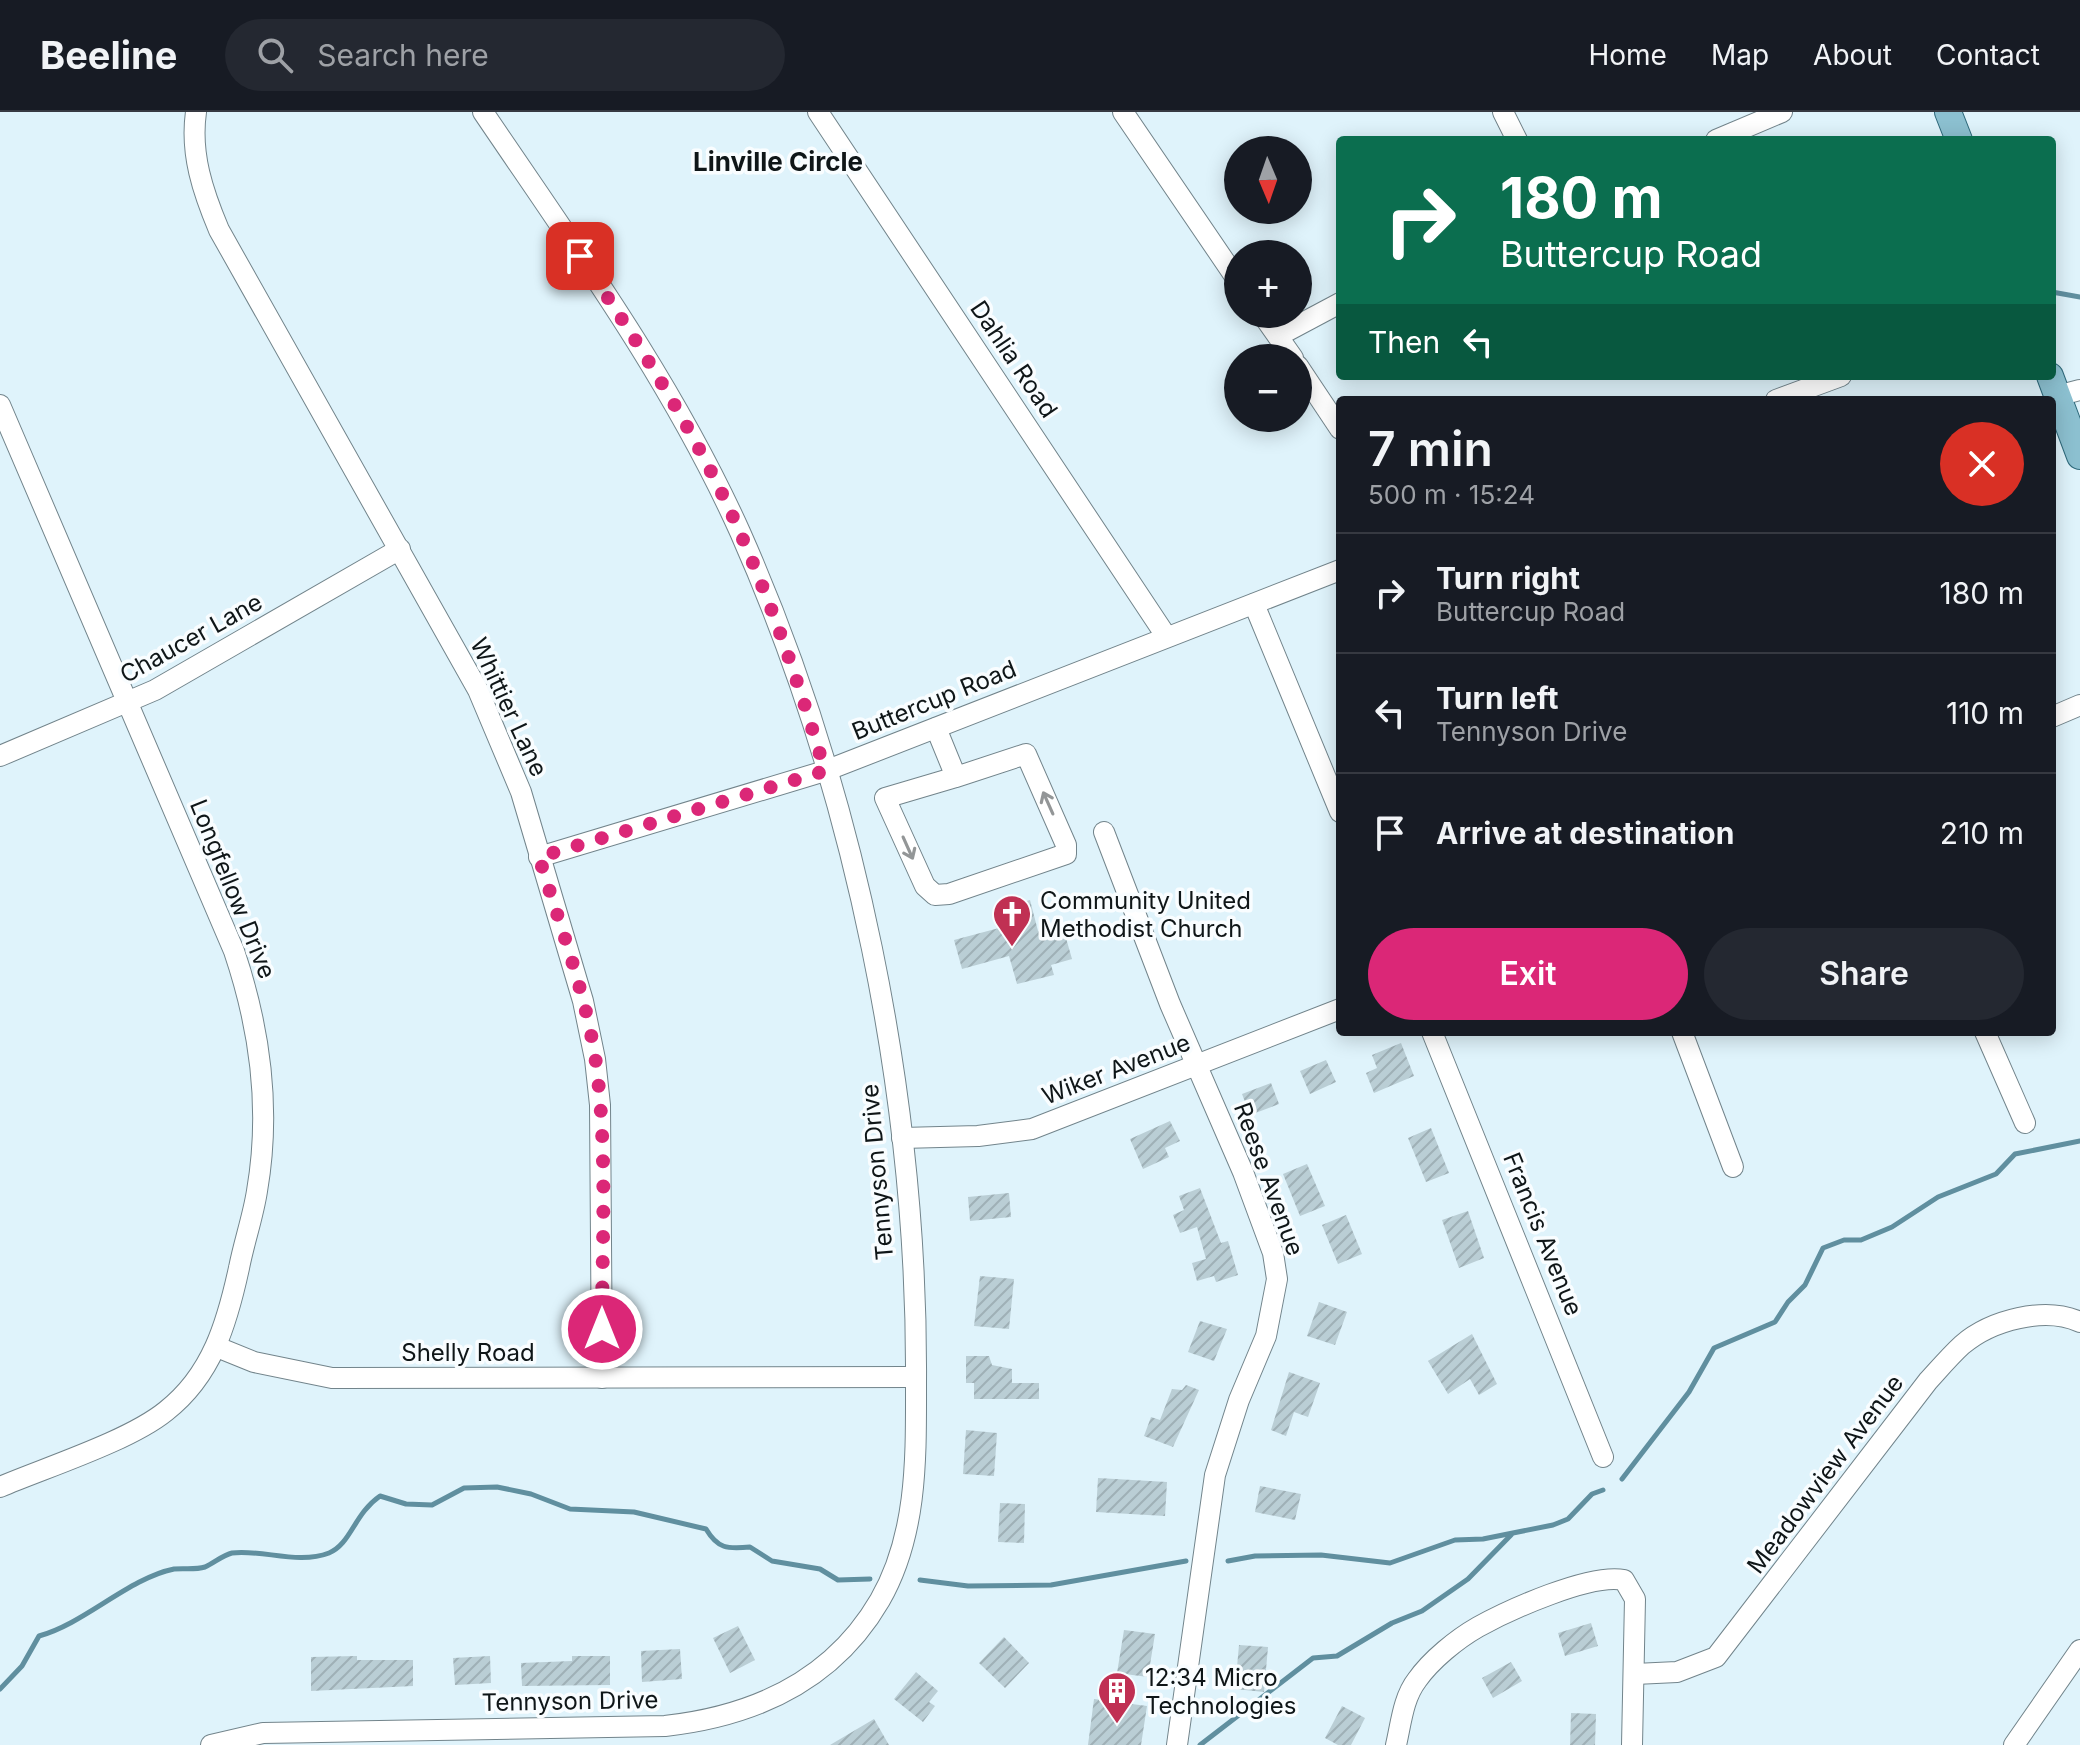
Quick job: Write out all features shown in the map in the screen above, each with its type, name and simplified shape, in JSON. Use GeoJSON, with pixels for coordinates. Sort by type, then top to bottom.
{"type":"FeatureCollection","features":[{"type":"Feature","properties":{"kind":"main road"},"geometry":{"type":"LineString","coordinates":[[1948,112],[1957,136]]}},
{"type":"Feature","properties":{"kind":"main road"},"geometry":{"type":"LineString","coordinates":[[2062,387],[2080,456]]}},
{"type":"Feature","properties":{"kind":"street","name":"Whittier Lane"},"geometry":{"type":"LineString","coordinates":[[196,112],[198,167],[219,230],[400,549],[494,725],[521,792],[583,1001],[595,1059],[600,1105],[602,1378]]}},
{"type":"Feature","properties":{"kind":"street","name":"Tennyson Drive"},"geometry":{"type":"LineString","coordinates":[[211,1745],[263,1733],[665,1726],[726,1717],[776,1699],[811,1677],[849,1645],[890,1580],[907,1529],[914,1489],[916,1377],[902,1138],[892,1058],[864,913],[793,665],[743,539],[684,421],[645,353],[483,112]]}},
{"type":"Feature","properties":{"kind":"street","name":"Dahlia Road"},"geometry":{"type":"LineString","coordinates":[[818,112],[1166,636]]}},
{"type":"Feature","properties":{"kind":"street"},"geometry":{"type":"LineString","coordinates":[[1123,112],[1224,260]]}},
{"type":"Feature","properties":{"kind":"street"},"geometry":{"type":"LineString","coordinates":[[1503,112],[1515,136]]}},
{"type":"Feature","properties":{"kind":"street"},"geometry":{"type":"LineString","coordinates":[[1725,136],[1782,112]]}},
{"type":"Feature","properties":{"kind":"street"},"geometry":{"type":"LineString","coordinates":[[1278,336],[1336,305]]}},
{"type":"Feature","properties":{"kind":"street"},"geometry":{"type":"LineString","coordinates":[[1272,328],[1283,344]]}},
{"type":"Feature","properties":{"kind":"street"},"geometry":{"type":"LineString","coordinates":[[1787,396],[1830,380]]}},
{"type":"Feature","properties":{"kind":"street"},"geometry":{"type":"LineString","coordinates":[[1312,387],[1336,423]]}},
{"type":"Feature","properties":{"kind":"street","name":"Longfellow Drive"},"geometry":{"type":"LineString","coordinates":[[0,405],[234,951],[255,1023],[262,1071],[263,1129],[257,1190],[217,1347],[195,1382],[165,1412],[140,1428],[0,1487]]}},
{"type":"Feature","properties":{"kind":"street","name":"Chaucer Lane"},"geometry":{"type":"LineString","coordinates":[[0,756],[128,703],[400,549]]}},
{"type":"Feature","properties":{"kind":"street","name":"Buttercup Road"},"geometry":{"type":"LineString","coordinates":[[539,857],[825,771],[1336,572]]}},
{"type":"Feature","properties":{"kind":"street"},"geometry":{"type":"LineString","coordinates":[[1254,604],[1336,802]]}},
{"type":"Feature","properties":{"kind":"street"},"geometry":{"type":"LineString","coordinates":[[2056,715],[2080,705]]}},
{"type":"Feature","properties":{"kind":"street"},"geometry":{"type":"LineString","coordinates":[[936,728],[956,777]]}},
{"type":"Feature","properties":{"kind":"street"},"geometry":{"type":"LineString","coordinates":[[1026,754],[1066,845],[1066,854],[974,886],[935,895],[925,886],[885,798],[956,777],[1026,754]]}},
{"type":"Feature","properties":{"kind":"street","name":"Reese Avenue"},"geometry":{"type":"LineString","coordinates":[[1104,832],[1196,1066],[1243,1172],[1273,1253],[1277,1287],[1266,1336],[1239,1400],[1215,1475],[1177,1745]]}},
{"type":"Feature","properties":{"kind":"street","name":"Wiker Avenue"},"geometry":{"type":"LineString","coordinates":[[902,1138],[978,1136],[1032,1129],[1336,1011]]}},
{"type":"Feature","properties":{"kind":"street","name":"Francis Avenue"},"geometry":{"type":"LineString","coordinates":[[1434,1036],[1603,1457]]}},
{"type":"Feature","properties":{"kind":"street"},"geometry":{"type":"LineString","coordinates":[[1684,1036],[1733,1167]]}},
{"type":"Feature","properties":{"kind":"street"},"geometry":{"type":"LineString","coordinates":[[1987,1036],[2025,1123]]}},
{"type":"Feature","properties":{"kind":"street","name":"Meadowview Avenue"},"geometry":{"type":"LineString","coordinates":[[1635,1674],[1677,1672],[1716,1657],[1928,1381],[1964,1343],[2011,1320],[2036,1315],[2073,1320]]}},
{"type":"Feature","properties":{"kind":"street","name":"Shelly Road"},"geometry":{"type":"LineString","coordinates":[[217,1347],[254,1362],[332,1378],[916,1377]]}},
{"type":"Feature","properties":{"kind":"street"},"geometry":{"type":"LineString","coordinates":[[1396,1745],[1404,1707],[1416,1681],[1456,1642],[1500,1616],[1609,1578],[1624,1580],[1635,1599],[1632,1745]]}},
{"type":"Feature","properties":{"kind":"street"},"geometry":{"type":"LineString","coordinates":[[2014,1745],[2080,1650]]}},
{"type":"Feature","properties":{"kind":"building","name":"Community United Methodist Church"},"geometry":{"type":"Polygon","coordinates":[[[1030,900],[1038,931],[1062,924],[1072,959],[1051,965],[1054,975],[1017,984],[1009,956],[962,969],[954,940],[999,928],[995,910],[1030,900]]]}},
{"type":"Feature","properties":{"kind":"building"},"geometry":{"type":"Polygon","coordinates":[[[1401,1043],[1414,1076],[1374,1093],[1366,1073],[1377,1068],[1372,1055],[1401,1043]]]}},
{"type":"Feature","properties":{"kind":"building"},"geometry":{"type":"Polygon","coordinates":[[[1326,1060],[1336,1082],[1310,1094],[1300,1071],[1326,1060]]]}},
{"type":"Feature","properties":{"kind":"building"},"geometry":{"type":"Polygon","coordinates":[[[1271,1083],[1279,1104],[1250,1115],[1242,1094],[1271,1083]]]}},
{"type":"Feature","properties":{"kind":"building"},"geometry":{"type":"Polygon","coordinates":[[[1170,1121],[1180,1141],[1165,1148],[1169,1157],[1143,1169],[1130,1139],[1170,1121]]]}},
{"type":"Feature","properties":{"kind":"building"},"geometry":{"type":"Polygon","coordinates":[[[1431,1128],[1449,1173],[1426,1182],[1408,1138],[1431,1128]]]}},
{"type":"Feature","properties":{"kind":"building"},"geometry":{"type":"Polygon","coordinates":[[[1307,1164],[1325,1206],[1300,1216],[1283,1174],[1307,1164]]]}},
{"type":"Feature","properties":{"kind":"building"},"geometry":{"type":"Polygon","coordinates":[[[1200,1188],[1221,1243],[1228,1241],[1238,1275],[1216,1282],[1214,1276],[1197,1281],[1192,1263],[1206,1259],[1197,1227],[1180,1233],[1173,1215],[1184,1210],[1179,1196],[1200,1188]]]}},
{"type":"Feature","properties":{"kind":"building"},"geometry":{"type":"Polygon","coordinates":[[[1009,1193],[1011,1217],[970,1221],[968,1197],[1009,1193]]]}},
{"type":"Feature","properties":{"kind":"building"},"geometry":{"type":"Polygon","coordinates":[[[1468,1211],[1484,1258],[1459,1268],[1442,1220],[1468,1211]]]}},
{"type":"Feature","properties":{"kind":"building"},"geometry":{"type":"Polygon","coordinates":[[[1346,1215],[1362,1254],[1338,1264],[1322,1225],[1346,1215]]]}},
{"type":"Feature","properties":{"kind":"building"},"geometry":{"type":"Polygon","coordinates":[[[980,1276],[1014,1279],[1009,1329],[974,1326],[980,1276]]]}},
{"type":"Feature","properties":{"kind":"building"},"geometry":{"type":"Polygon","coordinates":[[[1319,1302],[1347,1312],[1335,1345],[1307,1336],[1319,1302]]]}},
{"type":"Feature","properties":{"kind":"building"},"geometry":{"type":"Polygon","coordinates":[[[1200,1321],[1227,1329],[1214,1361],[1188,1352],[1200,1321]]]}},
{"type":"Feature","properties":{"kind":"building"},"geometry":{"type":"Polygon","coordinates":[[[1472,1334],[1497,1384],[1479,1395],[1470,1379],[1448,1394],[1428,1361],[1472,1334]]]}},
{"type":"Feature","properties":{"kind":"building"},"geometry":{"type":"Polygon","coordinates":[[[966,1356],[989,1356],[992,1365],[1012,1369],[1012,1383],[1039,1383],[1039,1399],[974,1399],[974,1383],[966,1383],[966,1356]]]}},
{"type":"Feature","properties":{"kind":"building"},"geometry":{"type":"Polygon","coordinates":[[[1289,1372],[1320,1383],[1308,1417],[1294,1412],[1286,1436],[1271,1430],[1289,1372]]]}},
{"type":"Feature","properties":{"kind":"building"},"geometry":{"type":"Polygon","coordinates":[[[1186,1385],[1199,1390],[1173,1447],[1144,1436],[1151,1417],[1160,1420],[1172,1389],[1182,1390],[1186,1385]]]}},
{"type":"Feature","properties":{"kind":"building"},"geometry":{"type":"Polygon","coordinates":[[[966,1430],[997,1433],[994,1476],[963,1474],[966,1430]]]}},
{"type":"Feature","properties":{"kind":"building"},"geometry":{"type":"Polygon","coordinates":[[[1098,1478],[1167,1482],[1165,1516],[1096,1512],[1098,1478]]]}},
{"type":"Feature","properties":{"kind":"building"},"geometry":{"type":"Polygon","coordinates":[[[1260,1486],[1301,1494],[1295,1520],[1255,1512],[1260,1486]]]}},
{"type":"Feature","properties":{"kind":"building"},"geometry":{"type":"Polygon","coordinates":[[[1000,1503],[1025,1504],[1024,1543],[998,1542],[1000,1503]]]}},
{"type":"Feature","properties":{"kind":"building"},"geometry":{"type":"Polygon","coordinates":[[[1591,1623],[1598,1646],[1565,1656],[1558,1633],[1591,1623]]]}},
{"type":"Feature","properties":{"kind":"building"},"geometry":{"type":"Polygon","coordinates":[[[738,1626],[755,1660],[730,1673],[713,1638],[738,1626]]]}},
{"type":"Feature","properties":{"kind":"building"},"geometry":{"type":"Polygon","coordinates":[[[1124,1630],[1155,1634],[1148,1677],[1117,1673],[1124,1630]]]}},
{"type":"Feature","properties":{"kind":"building"},"geometry":{"type":"Polygon","coordinates":[[[1004,1637],[1029,1663],[1005,1688],[979,1663],[1004,1637]]]}},
{"type":"Feature","properties":{"kind":"building"},"geometry":{"type":"Polygon","coordinates":[[[1239,1645],[1268,1647],[1264,1692],[1235,1689],[1239,1645]]]}},
{"type":"Feature","properties":{"kind":"building"},"geometry":{"type":"Polygon","coordinates":[[[680,1649],[682,1679],[642,1682],[641,1651],[680,1649]]]}},
{"type":"Feature","properties":{"kind":"building"},"geometry":{"type":"Polygon","coordinates":[[[357,1656],[357,1660],[413,1660],[413,1686],[311,1691],[311,1657],[357,1656]]]}},
{"type":"Feature","properties":{"kind":"building"},"geometry":{"type":"Polygon","coordinates":[[[490,1656],[491,1683],[455,1685],[453,1658],[490,1656]]]}},
{"type":"Feature","properties":{"kind":"building"},"geometry":{"type":"Polygon","coordinates":[[[572,1656],[610,1656],[610,1685],[522,1686],[521,1663],[572,1661],[572,1656]]]}},
{"type":"Feature","properties":{"kind":"building"},"geometry":{"type":"Polygon","coordinates":[[[1511,1662],[1522,1681],[1493,1698],[1482,1678],[1511,1662]]]}},
{"type":"Feature","properties":{"kind":"building"},"geometry":{"type":"Polygon","coordinates":[[[916,1672],[938,1691],[929,1702],[935,1706],[923,1722],[894,1699],[916,1672]]]}},
{"type":"Feature","properties":{"kind":"building","name":"12:34 Micro Technologies"},"geometry":{"type":"Polygon","coordinates":[[[1094,1699],[1147,1706],[1141,1745],[1088,1745],[1094,1699]]]}},
{"type":"Feature","properties":{"kind":"building"},"geometry":{"type":"Polygon","coordinates":[[[1342,1706],[1365,1718],[1351,1745],[1338,1745],[1325,1738],[1342,1706]]]}},
{"type":"Feature","properties":{"kind":"building"},"geometry":{"type":"Polygon","coordinates":[[[1571,1713],[1596,1714],[1595,1745],[1570,1745],[1571,1713]]]}},
{"type":"Feature","properties":{"kind":"building"},"geometry":{"type":"Polygon","coordinates":[[[874,1719],[889,1745],[830,1745],[874,1719]]]}},
{"type":"Feature","properties":{"kind":"waterway"},"geometry":{"type":"LineString","coordinates":[[2056,293],[2080,297]]}},
{"type":"Feature","properties":{"kind":"waterway"},"geometry":{"type":"LineString","coordinates":[[1622,1479],[1689,1392],[1714,1348],[1775,1322],[1788,1302],[1805,1285],[1823,1248],[1844,1240],[1861,1240],[1892,1227],[1938,1197],[1996,1174],[2015,1154],[2080,1141]]}},
{"type":"Feature","properties":{"kind":"waterway"},"geometry":{"type":"LineString","coordinates":[[0,1689],[22,1666],[39,1636],[73,1622],[140,1582],[174,1569],[205,1567],[232,1553],[305,1558],[329,1553],[343,1543],[364,1511],[380,1496],[406,1504],[432,1505],[464,1488],[497,1487],[531,1494],[570,1509],[634,1512],[706,1529],[719,1544],[750,1547],[772,1561],[820,1569],[838,1580],[870,1579]]}},
{"type":"Feature","properties":{"kind":"waterway"},"geometry":{"type":"LineString","coordinates":[[1228,1561],[1255,1556],[1321,1555],[1390,1563],[1455,1540],[1483,1539],[1553,1525],[1568,1519],[1592,1494],[1603,1490]]}},
{"type":"Feature","properties":{"kind":"waterway"},"geometry":{"type":"LineString","coordinates":[[1200,1745],[1313,1658],[1337,1656],[1392,1623],[1422,1611],[1468,1579],[1511,1535]]}},
{"type":"Feature","properties":{"kind":"waterway"},"geometry":{"type":"LineString","coordinates":[[920,1580],[968,1586],[1051,1585],[1186,1561]]}},
{"type":"Feature","properties":{"kind":"place","name":"Community United Methodist Church"},"geometry":{"type":"Point","coordinates":[1012,948]}},
{"type":"Feature","properties":{"kind":"place","name":"12:34 Micro Technologies"},"geometry":{"type":"Point","coordinates":[1117,1725]}},
{"type":"Feature","properties":{"kind":"district","name":"Linville Circle"},"geometry":{"type":"Point","coordinates":[778,161]}},
{"type":"Feature","properties":{"kind":"route"},"geometry":{"type":"LineString","coordinates":[[580,256],[645,353],[725,500],[793,665],[825,771],[539,857],[583,1001],[595,1059],[600,1105],[602,1329]]}}]}
